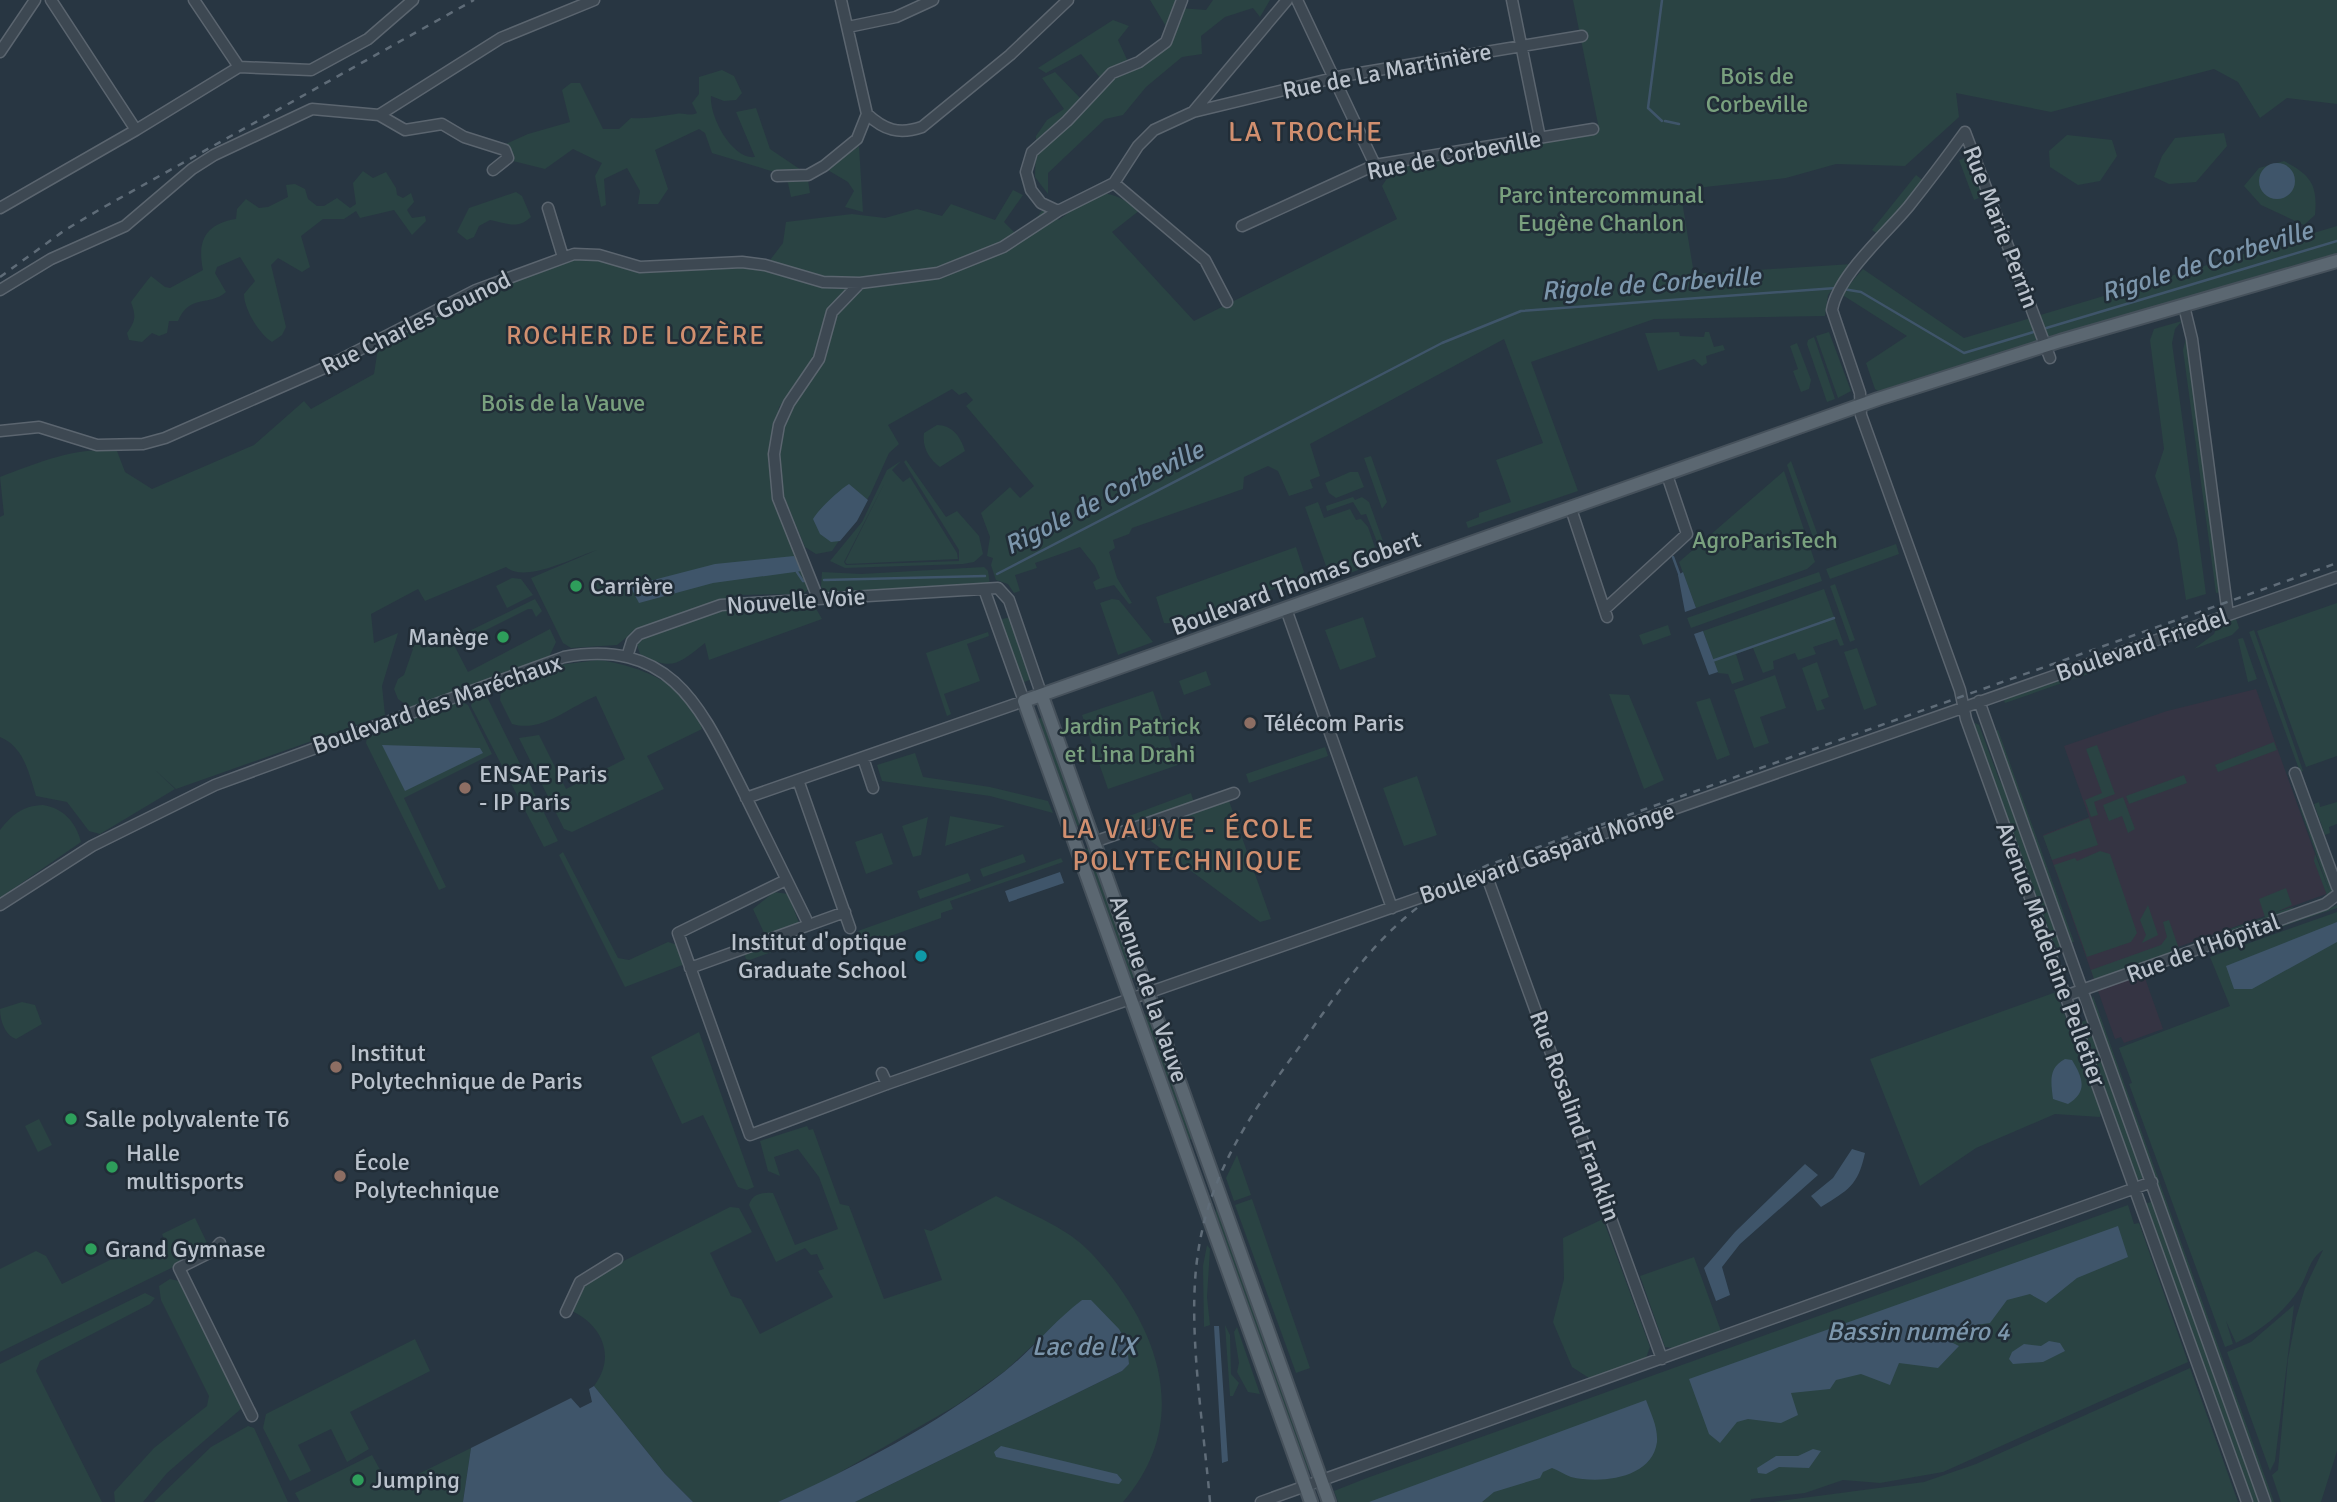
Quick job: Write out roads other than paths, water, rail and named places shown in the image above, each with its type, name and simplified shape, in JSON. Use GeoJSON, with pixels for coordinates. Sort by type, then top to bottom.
{"type":"FeatureCollection","features":[{"type":"Feature","properties":{"kind":"main road","name":"Boulevard Thomas Gobert"},"geometry":{"type":"LineString","coordinates":[[1024,701],[1859,406],[2045,346],[2337,261]]}},
{"type":"Feature","properties":{"kind":"main road","name":"Avenue de la Vauve"},"geometry":{"type":"LineString","coordinates":[[1042,696],[1329,1502]]}},
{"type":"Feature","properties":{"kind":"main road","name":"Avenue de la Vauve"},"geometry":{"type":"LineString","coordinates":[[1024,701],[1311,1502]]}},
{"type":"Feature","properties":{"kind":"street"},"geometry":{"type":"LineString","coordinates":[[0,52],[35,0]]}},
{"type":"Feature","properties":{"kind":"street"},"geometry":{"type":"LineString","coordinates":[[51,0],[136,130]]}},
{"type":"Feature","properties":{"kind":"street"},"geometry":{"type":"LineString","coordinates":[[194,0],[239,67]]}},
{"type":"Feature","properties":{"kind":"street"},"geometry":{"type":"LineString","coordinates":[[379,115],[467,56],[501,38],[594,0]]}},
{"type":"Feature","properties":{"kind":"street"},"geometry":{"type":"LineString","coordinates":[[777,176],[808,175],[824,166],[857,139],[867,114],[841,0]]}},
{"type":"Feature","properties":{"kind":"street"},"geometry":{"type":"LineString","coordinates":[[848,27],[902,15],[933,0]]}},
{"type":"Feature","properties":{"kind":"street"},"geometry":{"type":"LineString","coordinates":[[867,114],[887,130],[909,132],[922,127],[1010,55],[1068,0]]}},
{"type":"Feature","properties":{"kind":"street"},"geometry":{"type":"LineString","coordinates":[[1058,211],[1035,198],[1026,172],[1028,160],[1039,144],[1067,121],[1112,73],[1139,62],[1166,42],[1182,0]]}},
{"type":"Feature","properties":{"kind":"street"},"geometry":{"type":"LineString","coordinates":[[1227,302],[1205,260],[1114,183],[1138,146],[1154,130],[1193,112],[1287,0]]}},
{"type":"Feature","properties":{"kind":"street"},"geometry":{"type":"LineString","coordinates":[[1297,0],[1376,165]]}},
{"type":"Feature","properties":{"kind":"street"},"geometry":{"type":"LineString","coordinates":[[1512,0],[1541,138]]}},
{"type":"Feature","properties":{"kind":"street"},"geometry":{"type":"LineString","coordinates":[[0,208],[239,67],[311,70],[368,39],[412,1]]}},
{"type":"Feature","properties":{"kind":"street","name":"Rue de La Martinière"},"geometry":{"type":"LineString","coordinates":[[1193,112],[1334,78],[1582,36]]}},
{"type":"Feature","properties":{"kind":"street"},"geometry":{"type":"LineString","coordinates":[[0,290],[59,256],[125,226],[214,155],[312,109],[379,115],[405,131],[442,124],[464,137],[505,150],[508,158],[506,163],[493,170]]}},
{"type":"Feature","properties":{"kind":"street","name":"Rue de Corbeville"},"geometry":{"type":"LineString","coordinates":[[1242,226],[1376,165],[1593,129]]}},
{"type":"Feature","properties":{"kind":"street","name":"Rue Marie Perrin"},"geometry":{"type":"LineString","coordinates":[[1834,298],[1965,132],[2045,346]]}},
{"type":"Feature","properties":{"kind":"street","name":"Rue Charles Gounod"},"geometry":{"type":"LineString","coordinates":[[0,431],[39,427],[97,445],[144,444],[165,438],[322,369],[455,299],[563,257],[589,253],[640,267],[742,262],[765,265],[823,282],[860,283],[938,273],[1003,247],[1058,211],[1114,183]]}},
{"type":"Feature","properties":{"kind":"street"},"geometry":{"type":"LineString","coordinates":[[548,208],[563,257]]}},
{"type":"Feature","properties":{"kind":"street"},"geometry":{"type":"LineString","coordinates":[[818,598],[778,498],[774,454],[779,425],[789,403],[820,359],[832,312],[860,283]]}},
{"type":"Feature","properties":{"kind":"street","name":"Avenue Madeleine Pelletier"},"geometry":{"type":"LineString","coordinates":[[1834,298],[1832,310],[1860,393],[1859,406],[1965,705],[1966,719],[2246,1502]]}},
{"type":"Feature","properties":{"kind":"street"},"geometry":{"type":"LineString","coordinates":[[2184,306],[2194,353],[2228,615]]}},
{"type":"Feature","properties":{"kind":"street"},"geometry":{"type":"LineString","coordinates":[[1571,509],[1606,613],[1687,534],[1667,475]]}},
{"type":"Feature","properties":{"kind":"street","name":"Boulevard Friedel"},"geometry":{"type":"LineString","coordinates":[[1946,712],[2337,577]]}},
{"type":"Feature","properties":{"kind":"street","name":"Avenue de la Vauve"},"geometry":{"type":"LineString","coordinates":[[1024,701],[984,589],[998,588],[1005,593],[1042,696]]}},
{"type":"Feature","properties":{"kind":"street","name":"Nouvelle Voie"},"geometry":{"type":"LineString","coordinates":[[627,657],[632,641],[639,634],[721,605],[984,589]]}},
{"type":"Feature","properties":{"kind":"street"},"geometry":{"type":"LineString","coordinates":[[1286,609],[1392,908]]}},
{"type":"Feature","properties":{"kind":"street","name":"Boulevard des Maréchaux"},"geometry":{"type":"LineString","coordinates":[[0,905],[92,846],[159,811],[266,764],[564,657],[589,654],[627,657],[662,673],[695,701],[747,798],[806,919]]}},
{"type":"Feature","properties":{"kind":"street","name":"Boulevard Thomas Gobert"},"geometry":{"type":"LineString","coordinates":[[747,798],[1024,701]]}},
{"type":"Feature","properties":{"kind":"street","name":"Avenue Madeleine Pelletier"},"geometry":{"type":"LineString","coordinates":[[1979,701],[2265,1502]]}},
{"type":"Feature","properties":{"kind":"street","name":"Boulevard Gaspard Monge"},"geometry":{"type":"LineString","coordinates":[[690,968],[750,1135],[887,1084],[1946,712]]}},
{"type":"Feature","properties":{"kind":"street"},"geometry":{"type":"LineString","coordinates":[[863,758],[873,788]]}},
{"type":"Feature","properties":{"kind":"street"},"geometry":{"type":"LineString","coordinates":[[2295,773],[2337,887]]}},
{"type":"Feature","properties":{"kind":"street"},"geometry":{"type":"LineString","coordinates":[[798,780],[850,928]]}},
{"type":"Feature","properties":{"kind":"street"},"geometry":{"type":"LineString","coordinates":[[1094,842],[1234,793]]}},
{"type":"Feature","properties":{"kind":"street","name":"Rue Rosalind Franklin"},"geometry":{"type":"LineString","coordinates":[[1486,874],[1662,1359]]}},
{"type":"Feature","properties":{"kind":"street"},"geometry":{"type":"LineString","coordinates":[[786,880],[678,933],[690,968],[845,912]]}},
{"type":"Feature","properties":{"kind":"street","name":"Rue de l'Hôpital"},"geometry":{"type":"LineString","coordinates":[[2065,996],[2325,904],[2337,895]]}},
{"type":"Feature","properties":{"kind":"street"},"geometry":{"type":"LineString","coordinates":[[882,1073],[887,1084]]}},
{"type":"Feature","properties":{"kind":"street"},"geometry":{"type":"LineString","coordinates":[[1261,1502],[2152,1182]]}},
{"type":"Feature","properties":{"kind":"street"},"geometry":{"type":"LineString","coordinates":[[220,1243],[213,1251],[179,1268],[252,1416]]}},
{"type":"Feature","properties":{"kind":"street"},"geometry":{"type":"LineString","coordinates":[[566,1312],[571,1295],[580,1282],[617,1259]]}},
{"type":"Feature","properties":{"kind":"water"},"geometry":{"type":"Polygon","coordinates":[[[2277,163],[2289,169],[2295,181],[2289,193],[2277,199],[2265,193],[2259,181],[2265,169],[2277,163]]]}},
{"type":"Feature","properties":{"kind":"water"},"geometry":{"type":"Polygon","coordinates":[[[849,484],[868,500],[857,521],[840,541],[831,542],[820,534],[813,519],[829,500],[849,484]]]}},
{"type":"Feature","properties":{"kind":"water"},"geometry":{"type":"Polygon","coordinates":[[[794,556],[802,571],[713,583],[639,603],[630,586],[715,564],[794,556]]]}},
{"type":"Feature","properties":{"kind":"water"},"geometry":{"type":"Polygon","coordinates":[[[1683,572],[1696,608],[1685,612],[1678,575],[1683,572]]]}},
{"type":"Feature","properties":{"kind":"water"},"geometry":{"type":"Polygon","coordinates":[[[1703,631],[1718,672],[1709,675],[1694,634],[1703,631]]]}},
{"type":"Feature","properties":{"kind":"water"},"geometry":{"type":"Polygon","coordinates":[[[382,745],[480,748],[483,753],[405,791],[382,745]]]}},
{"type":"Feature","properties":{"kind":"water"},"geometry":{"type":"Polygon","coordinates":[[[1060,872],[1064,883],[1009,902],[1005,891],[1060,872]]]}},
{"type":"Feature","properties":{"kind":"water"},"geometry":{"type":"Polygon","coordinates":[[[2337,922],[2337,942],[2252,989],[2234,989],[2226,966],[2337,922]]]}},
{"type":"Feature","properties":{"kind":"water"},"geometry":{"type":"Polygon","coordinates":[[[2065,1059],[2072,1060],[2082,1084],[2079,1095],[2068,1104],[2053,1099],[2052,1087],[2053,1071],[2065,1059]]]}},
{"type":"Feature","properties":{"kind":"water"},"geometry":{"type":"Polygon","coordinates":[[[1852,1149],[1865,1153],[1859,1173],[1851,1186],[1821,1207],[1811,1196],[1833,1178],[1852,1149]]]}},
{"type":"Feature","properties":{"kind":"water"},"geometry":{"type":"Polygon","coordinates":[[[1805,1164],[1818,1175],[1740,1244],[1722,1267],[1730,1295],[1716,1301],[1704,1268],[1735,1232],[1805,1164]]]}},
{"type":"Feature","properties":{"kind":"water","name":"Bassin numéro 4"},"geometry":{"type":"Polygon","coordinates":[[[2118,1226],[2128,1257],[2077,1278],[2046,1303],[2030,1294],[2007,1300],[1990,1323],[1954,1328],[1949,1341],[1959,1346],[1938,1368],[1899,1363],[1890,1385],[1861,1374],[1836,1380],[1830,1389],[1791,1393],[1798,1415],[1781,1423],[1748,1419],[1737,1422],[1720,1443],[1709,1434],[1689,1379],[2118,1226]]]}},
{"type":"Feature","properties":{"kind":"water","name":"Lac de l'X"},"geometry":{"type":"Polygon","coordinates":[[[1082,1300],[1091,1300],[1119,1329],[1127,1343],[1129,1364],[1122,1371],[855,1502],[778,1502],[866,1459],[951,1410],[1004,1372],[1082,1300]]]}},
{"type":"Feature","properties":{"kind":"water"},"geometry":{"type":"Polygon","coordinates":[[[1214,1326],[1219,1326],[1228,1461],[1222,1463],[1214,1326]]]}},
{"type":"Feature","properties":{"kind":"water"},"geometry":{"type":"Polygon","coordinates":[[[2049,1341],[2060,1343],[2065,1351],[2043,1362],[2013,1364],[2009,1359],[2012,1352],[2024,1344],[2041,1346],[2049,1341]]]}},
{"type":"Feature","properties":{"kind":"water"},"geometry":{"type":"Polygon","coordinates":[[[594,1386],[665,1474],[693,1502],[463,1502],[471,1448],[571,1398],[580,1408],[592,1402],[589,1389],[594,1386]]]}},
{"type":"Feature","properties":{"kind":"water"},"geometry":{"type":"Polygon","coordinates":[[[1646,1400],[1655,1426],[1657,1442],[1646,1464],[1623,1476],[1583,1479],[1571,1477],[1552,1468],[1543,1472],[1540,1478],[1494,1492],[1482,1502],[1369,1502],[1646,1400]]]}},
{"type":"Feature","properties":{"kind":"water"},"geometry":{"type":"Polygon","coordinates":[[[1001,1446],[1117,1474],[1122,1480],[1119,1484],[1111,1483],[996,1457],[994,1452],[1001,1446]]]}},
{"type":"Feature","properties":{"kind":"water"},"geometry":{"type":"Polygon","coordinates":[[[1813,1449],[1821,1451],[1809,1468],[1779,1467],[1766,1474],[1758,1473],[1757,1468],[1776,1456],[1798,1456],[1813,1449]]]}},
{"type":"Feature","properties":{"kind":"waterway"},"geometry":{"type":"LineString","coordinates":[[1662,0],[1648,108],[1662,121]]}},
{"type":"Feature","properties":{"kind":"waterway"},"geometry":{"type":"LineString","coordinates":[[1665,121],[1679,124]]}},
{"type":"Feature","properties":{"kind":"waterway","name":"Rigole de Corbeville"},"geometry":{"type":"LineString","coordinates":[[2043,329],[2337,241]]}},
{"type":"Feature","properties":{"kind":"waterway","name":"Rigole de Corbeville"},"geometry":{"type":"LineString","coordinates":[[997,574],[1442,343],[1521,311],[1836,288]]}},
{"type":"Feature","properties":{"kind":"waterway","name":"Rigole de Corbeville"},"geometry":{"type":"LineString","coordinates":[[1843,289],[1861,292],[1964,353],[2037,331]]}},
{"type":"Feature","properties":{"kind":"waterway"},"geometry":{"type":"LineString","coordinates":[[1673,557],[1680,576]]}},
{"type":"Feature","properties":{"kind":"waterway","name":"Rigole de Corbeville"},"geometry":{"type":"LineString","coordinates":[[797,572],[803,581],[809,581]]}},
{"type":"Feature","properties":{"kind":"waterway","name":"Rigole de Corbeville"},"geometry":{"type":"LineString","coordinates":[[824,580],[985,576]]}},
{"type":"Feature","properties":{"kind":"waterway"},"geometry":{"type":"LineString","coordinates":[[1712,661],[1834,618]]}},
{"type":"Feature","properties":{"kind":"railway"},"geometry":{"type":"LineString","coordinates":[[0,277],[65,230],[104,207],[474,0]]}},
{"type":"Feature","properties":{"kind":"railway"},"geometry":{"type":"LineString","coordinates":[[1210,1502],[1194,1325],[1196,1269],[1209,1206],[1232,1150],[1263,1098],[1340,990],[1402,920],[1427,900],[1488,865],[2337,563]]}},
{"type":"Feature","properties":{"kind":"place","name":"Carrière"},"geometry":{"type":"Point","coordinates":[576,586]}},
{"type":"Feature","properties":{"kind":"place","name":"Manège"},"geometry":{"type":"Point","coordinates":[503,637]}},
{"type":"Feature","properties":{"kind":"place","name":"Télécom Paris"},"geometry":{"type":"Point","coordinates":[1250,723]}},
{"type":"Feature","properties":{"kind":"place","name":"ENSAE Paris - IP Paris"},"geometry":{"type":"Point","coordinates":[465,788]}},
{"type":"Feature","properties":{"kind":"place","name":"Institut d'optique Graduate School"},"geometry":{"type":"Point","coordinates":[921,956]}},
{"type":"Feature","properties":{"kind":"place","name":"Institut Polytechnique de Paris"},"geometry":{"type":"Point","coordinates":[336,1067]}},
{"type":"Feature","properties":{"kind":"place","name":"Salle polyvalente T6"},"geometry":{"type":"Point","coordinates":[71,1119]}},
{"type":"Feature","properties":{"kind":"place","name":"Halle multisports"},"geometry":{"type":"Point","coordinates":[112,1167]}},
{"type":"Feature","properties":{"kind":"place","name":"École Polytechnique"},"geometry":{"type":"Point","coordinates":[340,1176]}},
{"type":"Feature","properties":{"kind":"place","name":"Grand Gymnase"},"geometry":{"type":"Point","coordinates":[91,1249]}},
{"type":"Feature","properties":{"kind":"place","name":"Jumping"},"geometry":{"type":"Point","coordinates":[358,1480]}},
{"type":"Feature","properties":{"kind":"district","name":"LA TROCHE"},"geometry":{"type":"Point","coordinates":[1306,132]}},
{"type":"Feature","properties":{"kind":"district","name":"ROCHER DE LOZÈRE"},"geometry":{"type":"Point","coordinates":[636,336]}},
{"type":"Feature","properties":{"kind":"district","name":"LA VAUVE - ÉCOLE POLYTECHNIQUE"},"geometry":{"type":"Point","coordinates":[1188,845]}},
{"type":"Feature","properties":{"kind":"park label","name":"Bois de Corbeville"},"geometry":{"type":"Point","coordinates":[1757,90]}},
{"type":"Feature","properties":{"kind":"park label","name":"Parc intercommunal Eugène Chanlon"},"geometry":{"type":"Point","coordinates":[1601,209]}},
{"type":"Feature","properties":{"kind":"park label","name":"Bois de la Vauve"},"geometry":{"type":"Point","coordinates":[563,403]}},
{"type":"Feature","properties":{"kind":"park label","name":"AgroParisTech"},"geometry":{"type":"Point","coordinates":[1765,540]}},
{"type":"Feature","properties":{"kind":"park label","name":"Jardin Patrick et Lina Drahi"},"geometry":{"type":"Point","coordinates":[1130,740]}}]}
